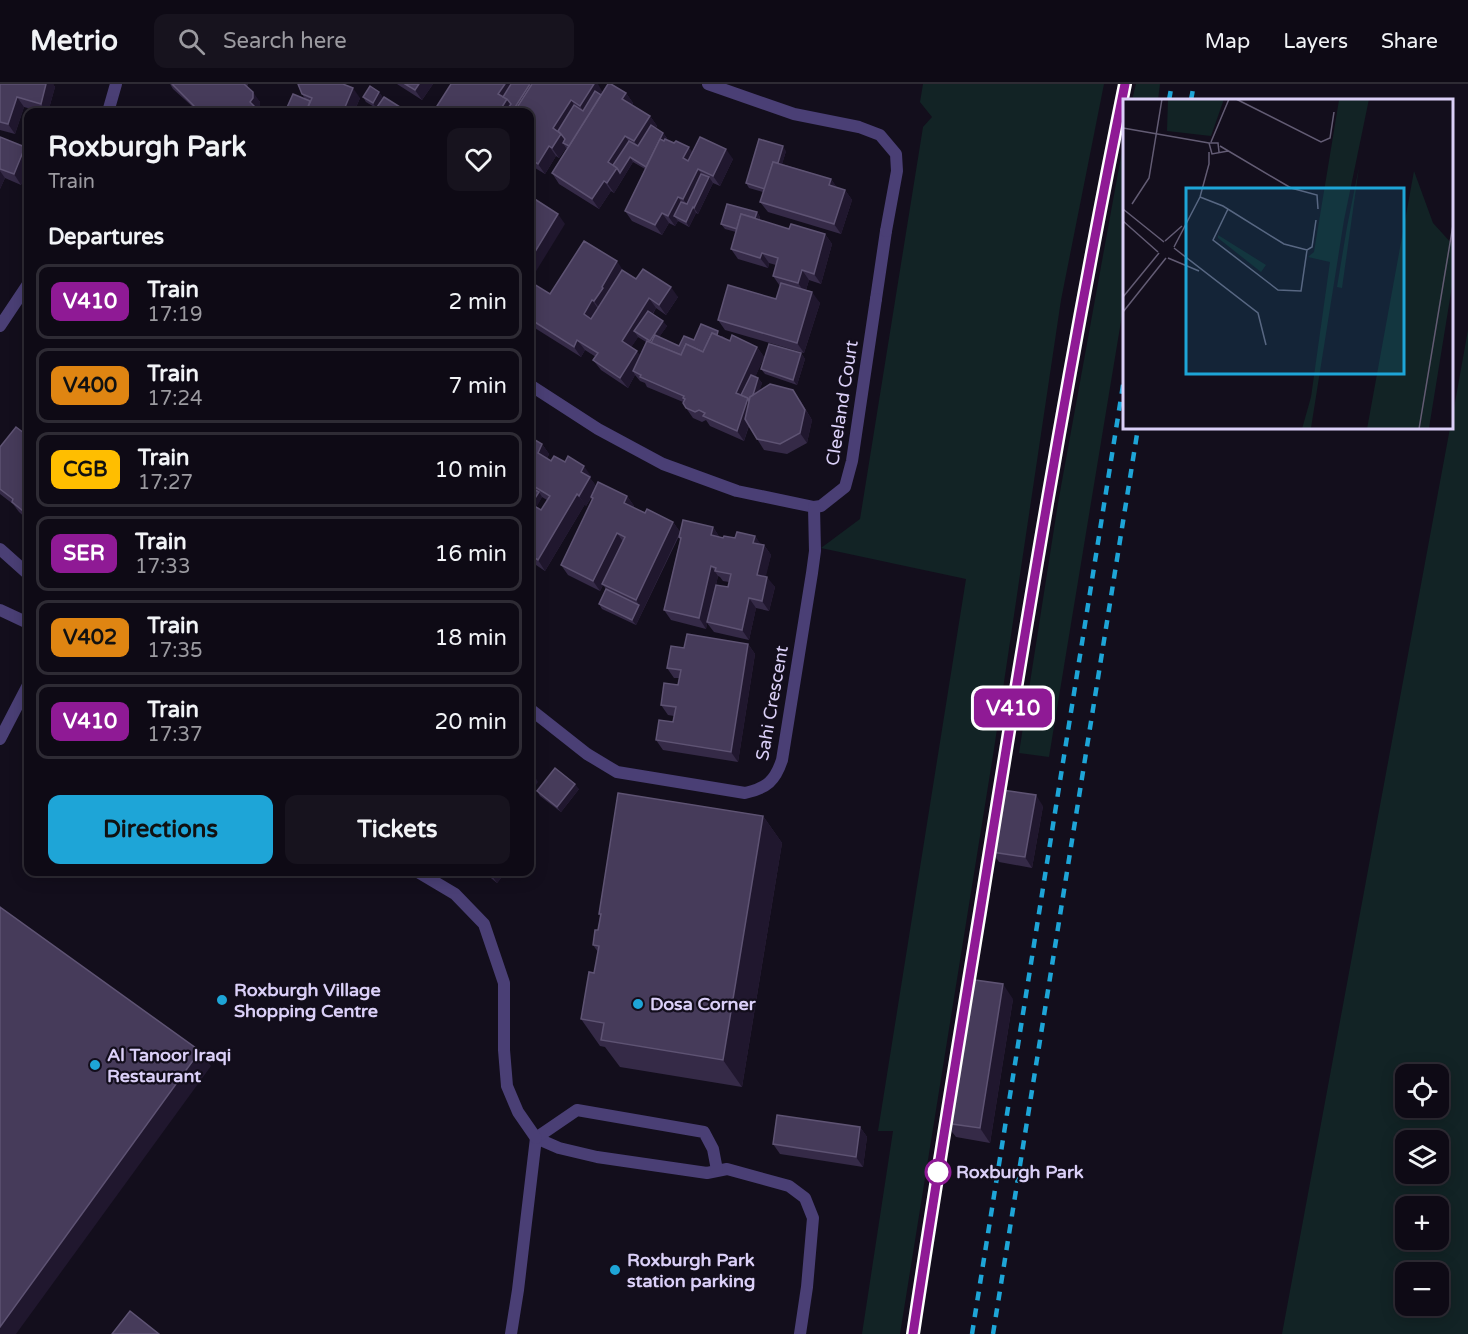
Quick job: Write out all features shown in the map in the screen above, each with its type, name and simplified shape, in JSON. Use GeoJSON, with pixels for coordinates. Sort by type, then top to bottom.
{"type":"FeatureCollection","features":[{"type":"Feature","properties":{"kind":"street"},"geometry":{"type":"LineString","coordinates":[[109,108],[116,84]]}},
{"type":"Feature","properties":{"kind":"street","name":"Cleeland Court"},"geometry":{"type":"LineString","coordinates":[[708,84],[794,114],[859,127],[880,135],[896,154],[897,171],[852,461],[844,488],[822,506],[814,507]]}},
{"type":"Feature","properties":{"kind":"street"},"geometry":{"type":"LineString","coordinates":[[2,323],[24,290]]}},
{"type":"Feature","properties":{"kind":"street"},"geometry":{"type":"LineString","coordinates":[[534,388],[598,429],[663,464],[737,491],[814,507]]}},
{"type":"Feature","properties":{"kind":"street","name":"Sahi Crescent"},"geometry":{"type":"LineString","coordinates":[[534,712],[587,754],[617,772],[745,793],[767,785],[777,774],[782,760],[815,551],[814,507]]}},
{"type":"Feature","properties":{"kind":"street"},"geometry":{"type":"LineString","coordinates":[[0,549],[24,570]]}},
{"type":"Feature","properties":{"kind":"street"},"geometry":{"type":"LineString","coordinates":[[0,610],[24,621]]}},
{"type":"Feature","properties":{"kind":"street"},"geometry":{"type":"LineString","coordinates":[[0,738],[24,693]]}},
{"type":"Feature","properties":{"kind":"street"},"geometry":{"type":"LineString","coordinates":[[425,876],[455,894],[484,924],[504,983],[504,1050],[507,1086],[518,1112],[536,1138],[559,1148],[597,1157],[706,1173],[727,1169],[789,1186],[806,1198],[813,1218],[813,1226],[800,1334]]}},
{"type":"Feature","properties":{"kind":"street"},"geometry":{"type":"LineString","coordinates":[[511,1334],[536,1138],[577,1110],[704,1132],[713,1149],[717,1170]]}},
{"type":"Feature","properties":{"kind":"shaded area"},"geometry":{"type":"Polygon","coordinates":[[[923,84],[1104,84],[1061,300],[994,749],[900,1334],[862,1334],[893,1131],[878,1131],[966,579],[821,548],[860,519],[923,127],[932,117],[920,102],[923,84]]]}},
{"type":"Feature","properties":{"kind":"shaded area"},"geometry":{"type":"Polygon","coordinates":[[[1136,84],[1160,84],[1158,99],[1132,99],[1136,84]]]}},
{"type":"Feature","properties":{"kind":"shaded area"},"geometry":{"type":"Polygon","coordinates":[[[1123,146],[1123,309],[1049,757],[1019,753],[1058,503],[1123,146]]]}},
{"type":"Feature","properties":{"kind":"shaded area"},"geometry":{"type":"Polygon","coordinates":[[[1468,330],[1468,1334],[1282,1334],[1450,429],[1453,429],[1453,413],[1468,330]]]}},
{"type":"Feature","properties":{"kind":"building"},"geometry":{"type":"Polygon","coordinates":[[[0,84],[46,84],[41,104],[17,97],[8,124],[0,122],[0,84]]]}},
{"type":"Feature","properties":{"kind":"building"},"geometry":{"type":"Polygon","coordinates":[[[172,84],[244,84],[253,92],[250,102],[256,108],[194,108],[172,84]]]}},
{"type":"Feature","properties":{"kind":"building"},"geometry":{"type":"Polygon","coordinates":[[[298,84],[343,84],[353,88],[345,108],[308,108],[312,98],[302,94],[298,84]]]}},
{"type":"Feature","properties":{"kind":"building"},"geometry":{"type":"Polygon","coordinates":[[[405,84],[419,84],[415,90],[405,84]]]}},
{"type":"Feature","properties":{"kind":"building"},"geometry":{"type":"Polygon","coordinates":[[[451,84],[505,84],[498,94],[507,99],[501,108],[441,108],[437,106],[451,84]]]}},
{"type":"Feature","properties":{"kind":"building"},"geometry":{"type":"Polygon","coordinates":[[[511,84],[530,84],[515,108],[508,108],[511,104],[503,97],[511,84]]]}},
{"type":"Feature","properties":{"kind":"building"},"geometry":{"type":"Polygon","coordinates":[[[532,84],[594,84],[580,106],[571,100],[553,128],[561,134],[552,148],[549,146],[538,164],[534,162],[534,108],[517,108],[532,84]]]}},
{"type":"Feature","properties":{"kind":"building"},"geometry":{"type":"Polygon","coordinates":[[[608,84],[626,93],[622,99],[650,116],[634,141],[625,136],[608,162],[617,168],[607,183],[604,181],[592,199],[552,173],[608,84]]]}},
{"type":"Feature","properties":{"kind":"building"},"geometry":{"type":"Polygon","coordinates":[[[370,86],[379,92],[373,103],[363,97],[370,86]]]}},
{"type":"Feature","properties":{"kind":"building"},"geometry":{"type":"Polygon","coordinates":[[[595,91],[601,95],[569,146],[563,143],[565,139],[558,131],[574,105],[583,111],[595,91]]]}},
{"type":"Feature","properties":{"kind":"building"},"geometry":{"type":"Polygon","coordinates":[[[293,94],[310,101],[307,108],[287,108],[293,94]]]}},
{"type":"Feature","properties":{"kind":"building"},"geometry":{"type":"Polygon","coordinates":[[[384,97],[402,108],[376,108],[384,97]]]}},
{"type":"Feature","properties":{"kind":"building"},"geometry":{"type":"Polygon","coordinates":[[[651,125],[663,133],[646,167],[630,157],[620,173],[613,165],[629,141],[638,146],[651,125]]]}},
{"type":"Feature","properties":{"kind":"building"},"geometry":{"type":"Polygon","coordinates":[[[0,137],[24,147],[14,174],[0,169],[0,137]]]}},
{"type":"Feature","properties":{"kind":"building"},"geometry":{"type":"Polygon","coordinates":[[[700,137],[726,149],[713,176],[698,169],[683,199],[678,197],[668,216],[662,213],[655,225],[625,211],[660,139],[674,143],[676,141],[689,147],[683,158],[688,161],[700,137]]]}},
{"type":"Feature","properties":{"kind":"building"},"geometry":{"type":"Polygon","coordinates":[[[759,139],[783,146],[778,163],[773,162],[765,189],[746,183],[759,139]]]}},
{"type":"Feature","properties":{"kind":"building"},"geometry":{"type":"Polygon","coordinates":[[[773,162],[831,179],[829,185],[845,190],[834,224],[760,202],[773,162]]]}},
{"type":"Feature","properties":{"kind":"building"},"geometry":{"type":"Polygon","coordinates":[[[701,174],[709,177],[686,222],[674,216],[681,202],[687,204],[701,174]]]}},
{"type":"Feature","properties":{"kind":"building"},"geometry":{"type":"Polygon","coordinates":[[[534,199],[558,214],[534,253],[534,199]]]}},
{"type":"Feature","properties":{"kind":"building"},"geometry":{"type":"Polygon","coordinates":[[[727,204],[757,212],[755,218],[741,214],[737,229],[721,224],[727,204]]]}},
{"type":"Feature","properties":{"kind":"building"},"geometry":{"type":"Polygon","coordinates":[[[741,214],[789,229],[791,224],[825,234],[814,274],[802,270],[798,283],[773,276],[778,258],[762,253],[760,258],[731,249],[741,214]]]}},
{"type":"Feature","properties":{"kind":"building"},"geometry":{"type":"Polygon","coordinates":[[[584,241],[617,261],[603,288],[594,301],[592,300],[584,314],[591,319],[622,270],[636,279],[643,269],[671,287],[659,305],[649,298],[622,341],[637,351],[620,378],[593,360],[598,353],[577,340],[574,347],[534,322],[534,284],[550,294],[584,241]]]}},
{"type":"Feature","properties":{"kind":"building"},"geometry":{"type":"Polygon","coordinates":[[[781,283],[812,292],[797,343],[718,320],[728,285],[776,299],[781,283]]]}},
{"type":"Feature","properties":{"kind":"building"},"geometry":{"type":"Polygon","coordinates":[[[648,311],[663,321],[650,341],[634,331],[648,311]]]}},
{"type":"Feature","properties":{"kind":"building"},"geometry":{"type":"Polygon","coordinates":[[[701,324],[718,331],[717,335],[712,333],[703,352],[686,344],[681,355],[651,343],[655,335],[679,346],[684,336],[694,340],[701,324]]]}},
{"type":"Feature","properties":{"kind":"building"},"geometry":{"type":"Polygon","coordinates":[[[712,333],[730,341],[732,335],[757,347],[736,393],[748,398],[737,431],[703,416],[705,413],[699,410],[695,412],[686,408],[683,403],[684,396],[640,377],[641,375],[633,371],[647,341],[681,355],[686,344],[703,352],[712,333]]]}},
{"type":"Feature","properties":{"kind":"building"},"geometry":{"type":"Polygon","coordinates":[[[769,344],[801,353],[793,380],[761,369],[769,344]]]}},
{"type":"Feature","properties":{"kind":"building"},"geometry":{"type":"Polygon","coordinates":[[[751,375],[758,378],[749,401],[741,395],[751,375]]]}},
{"type":"Feature","properties":{"kind":"building"},"geometry":{"type":"Polygon","coordinates":[[[770,384],[793,390],[805,410],[800,433],[780,444],[757,439],[745,419],[750,397],[770,384]]]}},
{"type":"Feature","properties":{"kind":"building"},"geometry":{"type":"Polygon","coordinates":[[[16,427],[24,433],[24,512],[0,489],[0,447],[16,427]]]}},
{"type":"Feature","properties":{"kind":"building"},"geometry":{"type":"Polygon","coordinates":[[[534,439],[542,444],[538,453],[551,461],[554,456],[565,462],[568,456],[584,466],[581,472],[590,477],[579,496],[577,494],[538,560],[534,558],[534,506],[541,510],[550,496],[534,486],[534,439]]]}},
{"type":"Feature","properties":{"kind":"building"},"geometry":{"type":"Polygon","coordinates":[[[598,482],[627,496],[624,503],[645,513],[647,509],[673,522],[636,600],[602,584],[625,537],[617,533],[593,581],[561,565],[593,498],[591,497],[598,482]]]}},
{"type":"Feature","properties":{"kind":"building"},"geometry":{"type":"Polygon","coordinates":[[[534,489],[539,492],[534,500],[534,489]]]}},
{"type":"Feature","properties":{"kind":"building"},"geometry":{"type":"Polygon","coordinates":[[[683,520],[713,527],[711,535],[735,538],[737,532],[755,536],[753,543],[764,545],[757,575],[767,577],[762,601],[749,598],[742,630],[707,622],[716,585],[728,587],[731,574],[715,571],[716,568],[711,566],[699,618],[664,610],[683,520]]]}},
{"type":"Feature","properties":{"kind":"building"},"geometry":{"type":"Polygon","coordinates":[[[606,589],[639,605],[632,620],[599,604],[606,589]]]}},
{"type":"Feature","properties":{"kind":"building"},"geometry":{"type":"Polygon","coordinates":[[[687,634],[748,644],[731,752],[656,740],[659,720],[673,722],[676,707],[661,705],[664,683],[678,685],[681,670],[667,668],[671,646],[684,648],[687,634]]]}},
{"type":"Feature","properties":{"kind":"building"},"geometry":{"type":"Polygon","coordinates":[[[555,768],[575,784],[557,807],[537,791],[555,768]]]}},
{"type":"Feature","properties":{"kind":"building"},"geometry":{"type":"Polygon","coordinates":[[[1002,790],[1036,795],[1025,857],[992,852],[1002,790]]]}},
{"type":"Feature","properties":{"kind":"building"},"geometry":{"type":"Polygon","coordinates":[[[618,793],[763,816],[723,1060],[601,1040],[604,1023],[581,1019],[589,972],[594,973],[599,946],[593,945],[595,930],[598,930],[601,914],[599,914],[618,793]]]}},
{"type":"Feature","properties":{"kind":"building"},"geometry":{"type":"Polygon","coordinates":[[[0,907],[200,1051],[0,1327],[0,907]]]}},
{"type":"Feature","properties":{"kind":"building"},"geometry":{"type":"Polygon","coordinates":[[[968,979],[1003,984],[980,1128],[945,1123],[968,979]]]}},
{"type":"Feature","properties":{"kind":"building"},"geometry":{"type":"Polygon","coordinates":[[[777,1115],[860,1127],[856,1157],[773,1144],[777,1115]]]}},
{"type":"Feature","properties":{"kind":"building"},"geometry":{"type":"Polygon","coordinates":[[[130,1311],[159,1334],[112,1334],[130,1311]]]}},
{"type":"Feature","properties":{"kind":"railway"},"geometry":{"type":"LineString","coordinates":[[966,996],[1060,425],[1125,84]]}},
{"type":"Feature","properties":{"kind":"railway"},"geometry":{"type":"LineString","coordinates":[[1169,99],[1172,84]]}},
{"type":"Feature","properties":{"kind":"railway"},"geometry":{"type":"LineString","coordinates":[[1191,99],[1194,84]]}},
{"type":"Feature","properties":{"kind":"railway"},"geometry":{"type":"LineString","coordinates":[[972,1334],[1123,385]]}},
{"type":"Feature","properties":{"kind":"railway"},"geometry":{"type":"LineString","coordinates":[[993,1334],[1138,429]]}},
{"type":"Feature","properties":{"kind":"railway"},"geometry":{"type":"LineString","coordinates":[[913,1334],[948,1109]]}},
{"type":"Feature","properties":{"kind":"train","name":"V410"},"geometry":{"type":"LineString","coordinates":[[913,1334],[1048,495],[1125,84]]}},
{"type":"Feature","properties":{"kind":"place","name":"Roxburgh Village Shopping Centre"},"geometry":{"type":"Point","coordinates":[222,1000]}},
{"type":"Feature","properties":{"kind":"place","name":"Dosa Corner"},"geometry":{"type":"Point","coordinates":[638,1004]}},
{"type":"Feature","properties":{"kind":"place","name":"Al Tanoor Iraqi Restaurant"},"geometry":{"type":"Point","coordinates":[95,1065]}},
{"type":"Feature","properties":{"kind":"place","name":"Roxburgh Park"},"geometry":{"type":"Point","coordinates":[938,1172]}},
{"type":"Feature","properties":{"kind":"place","name":"Roxburgh Park station parking"},"geometry":{"type":"Point","coordinates":[615,1270]}}]}
